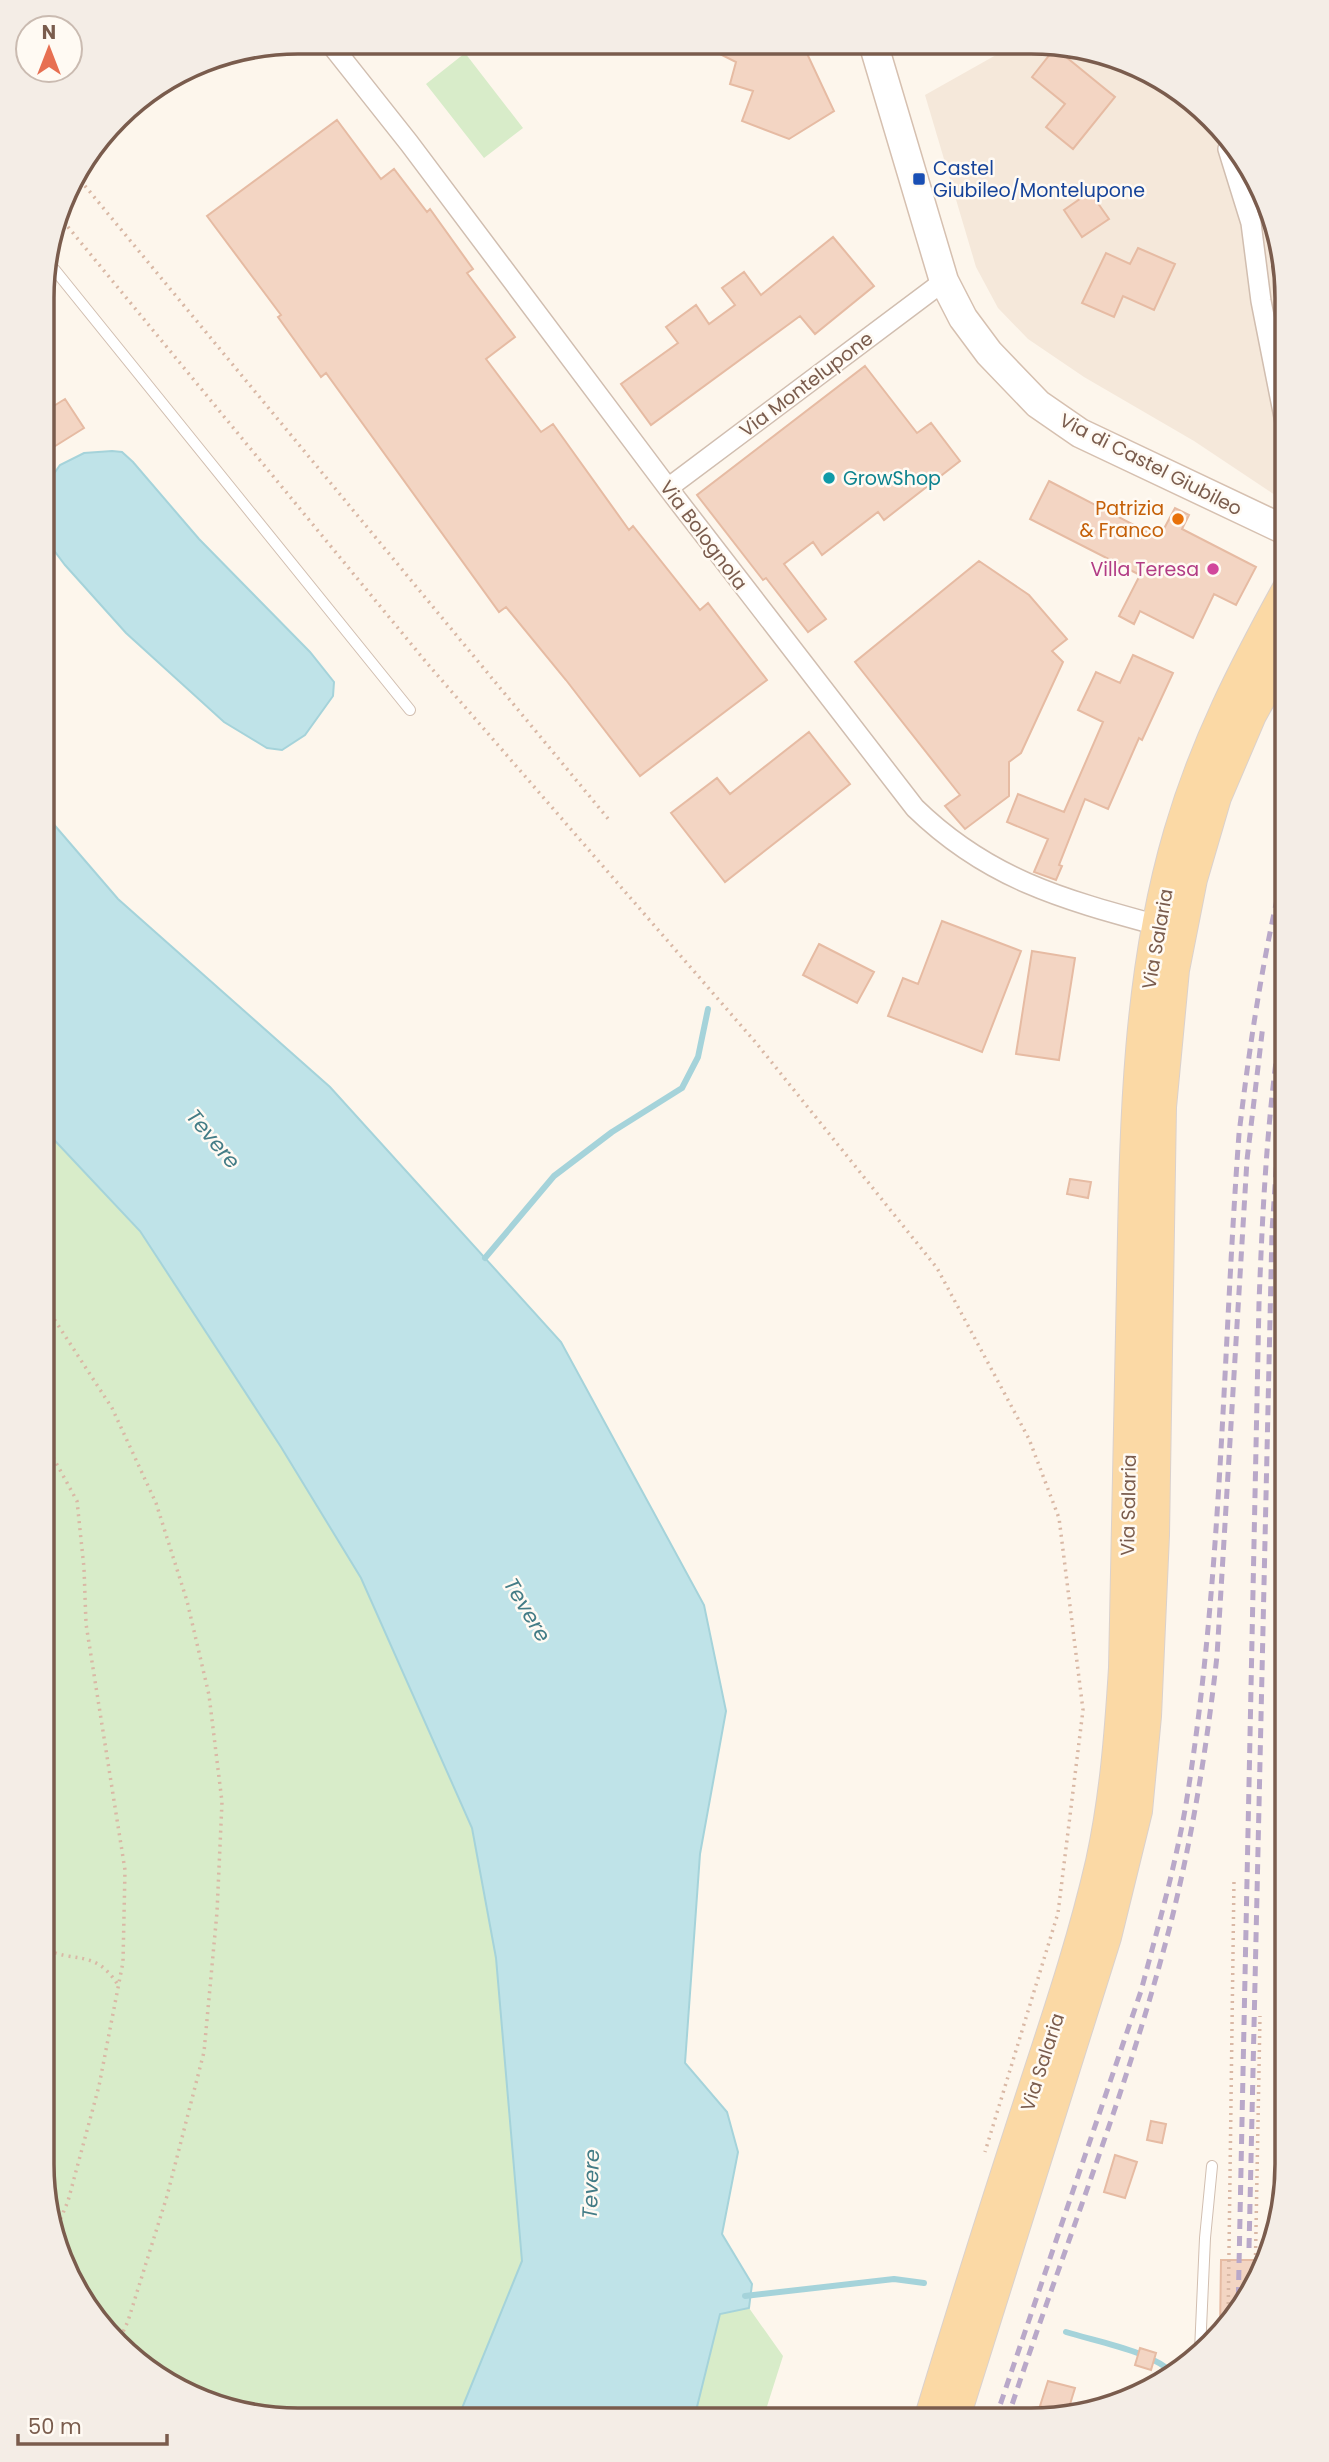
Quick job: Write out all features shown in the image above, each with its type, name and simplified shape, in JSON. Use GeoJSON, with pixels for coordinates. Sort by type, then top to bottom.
{"type":"FeatureCollection","features":[{"type":"Feature","properties":{"kind":"main road","name":"Via Salaria"},"geometry":{"type":"LineString","coordinates":[[933,2408],[1076,1956],[1101,1861],[1120,1737],[1124,1668],[1134,1198],[1139,1064],[1144,1011],[1157,925],[1178,835],[1203,758],[1224,709],[1275,613]]}},
{"type":"Feature","properties":{"kind":"main road","name":"Via Salaria"},"geometry":{"type":"LineString","coordinates":[[958,2408],[1106,1937],[1137,1811],[1146,1716],[1153,1548],[1161,1107],[1172,985],[1192,879],[1216,797],[1251,715],[1275,672]]}},
{"type":"Feature","properties":{"kind":"street","name":"Via Bolognola"},"geometry":{"type":"LineString","coordinates":[[339,54],[905,797],[938,829],[993,868],[1081,904],[1157,925]]}},
{"type":"Feature","properties":{"kind":"street","name":"Via di Castel Giubileo"},"geometry":{"type":"LineString","coordinates":[[876,54],[944,281],[963,318],[989,353],[1038,404],[1059,420],[1102,444],[1275,523]]}},
{"type":"Feature","properties":{"kind":"street"},"geometry":{"type":"LineString","coordinates":[[1231,159],[1251,223],[1261,301],[1275,371]]}},
{"type":"Feature","properties":{"kind":"street","name":"Via Montelupone"},"geometry":{"type":"LineString","coordinates":[[668,488],[944,281]]}},
{"type":"Feature","properties":{"kind":"lane"},"geometry":{"type":"LineString","coordinates":[[56,271],[410,710]]}},
{"type":"Feature","properties":{"kind":"lane"},"geometry":{"type":"LineString","coordinates":[[1201,2338],[1205,2238],[1212,2166]]}},
{"type":"Feature","properties":{"kind":"path"},"geometry":{"type":"LineString","coordinates":[[83,184],[610,821]]}},
{"type":"Feature","properties":{"kind":"path"},"geometry":{"type":"LineString","coordinates":[[66,225],[426,662],[757,1044],[937,1268],[1029,1438],[1059,1518],[1083,1710],[1058,1913]]}},
{"type":"Feature","properties":{"kind":"path"},"geometry":{"type":"LineString","coordinates":[[54,1318],[112,1408],[156,1503],[187,1601],[209,1695],[222,1802],[218,1912],[204,2052],[167,2196],[123,2333]]}},
{"type":"Feature","properties":{"kind":"path"},"geometry":{"type":"LineString","coordinates":[[54,1459],[77,1501],[86,1624],[125,1870],[123,1962],[119,1985],[99,2086],[61,2218]]}},
{"type":"Feature","properties":{"kind":"path"},"geometry":{"type":"LineString","coordinates":[[1228,2306],[1234,1879]]}},
{"type":"Feature","properties":{"kind":"path"},"geometry":{"type":"LineString","coordinates":[[54,1950],[90,1959],[109,1971],[119,1985]]}},
{"type":"Feature","properties":{"kind":"path"},"geometry":{"type":"LineString","coordinates":[[1255,2258],[1260,2016]]}},
{"type":"Feature","properties":{"kind":"shaded area"},"geometry":{"type":"Polygon","coordinates":[[[998,54],[1063,56],[1109,67],[1139,79],[1192,115],[1214,137],[1250,190],[1262,220],[1273,266],[1275,495],[1194,441],[1084,377],[1028,339],[998,308],[976,267],[925,95],[998,54]]]}},
{"type":"Feature","properties":{"kind":"green space"},"geometry":{"type":"Polygon","coordinates":[[[466,54],[523,128],[484,158],[426,84],[466,54]]]}},
{"type":"Feature","properties":{"kind":"green space"},"geometry":{"type":"Polygon","coordinates":[[[54,1140],[140,1231],[281,1447],[361,1578],[472,1828],[496,1958],[522,2261],[462,2408],[266,2406],[205,2389],[176,2375],[137,2347],[115,2325],[79,2272],[59,2211],[54,2164],[54,1140]]]}},
{"type":"Feature","properties":{"kind":"green space"},"geometry":{"type":"Polygon","coordinates":[[[749,2308],[783,2356],[766,2408],[697,2408],[720,2314],[749,2308]]]}},
{"type":"Feature","properties":{"kind":"water"},"geometry":{"type":"Polygon","coordinates":[[[122,452],[133,462],[199,539],[310,652],[334,682],[333,696],[305,735],[282,750],[267,748],[224,722],[126,633],[65,565],[54,550],[54,474],[60,465],[84,453],[122,452]]]}},
{"type":"Feature","properties":{"kind":"water","name":"Tevere"},"geometry":{"type":"Polygon","coordinates":[[[54,825],[118,899],[330,1087],[561,1342],[704,1605],[726,1711],[700,1854],[685,2063],[727,2112],[738,2152],[722,2234],[752,2284],[749,2308],[720,2314],[697,2408],[462,2408],[522,2261],[496,1958],[472,1828],[361,1578],[281,1447],[140,1231],[54,1140],[54,825]]]}},
{"type":"Feature","properties":{"kind":"building"},"geometry":{"type":"Polygon","coordinates":[[[720,54],[807,54],[834,111],[789,139],[742,121],[753,91],[730,84],[736,62],[720,54]]]}},
{"type":"Feature","properties":{"kind":"building"},"geometry":{"type":"Polygon","coordinates":[[[1049,55],[1065,56],[1115,97],[1073,149],[1046,127],[1065,104],[1032,77],[1049,55]]]}},
{"type":"Feature","properties":{"kind":"building"},"geometry":{"type":"Polygon","coordinates":[[[337,120],[381,179],[394,169],[427,212],[430,209],[473,269],[467,273],[515,337],[486,359],[541,432],[553,424],[629,530],[633,526],[700,610],[708,603],[767,680],[640,776],[506,607],[499,612],[326,373],[321,377],[278,317],[281,315],[207,216],[337,120]]]}},
{"type":"Feature","properties":{"kind":"building"},"geometry":{"type":"Polygon","coordinates":[[[1090,192],[1109,219],[1082,237],[1064,210],[1090,192]]]}},
{"type":"Feature","properties":{"kind":"building"},"geometry":{"type":"Polygon","coordinates":[[[833,237],[874,286],[815,334],[800,316],[651,425],[621,384],[678,343],[666,327],[696,305],[709,324],[735,305],[722,288],[744,272],[761,295],[833,237]]]}},
{"type":"Feature","properties":{"kind":"building"},"geometry":{"type":"Polygon","coordinates":[[[1138,248],[1175,264],[1154,310],[1123,296],[1114,317],[1082,303],[1106,253],[1130,264],[1138,248]]]}},
{"type":"Feature","properties":{"kind":"building","name":"GrowShop"},"geometry":{"type":"Polygon","coordinates":[[[865,366],[917,433],[931,423],[960,461],[884,520],[878,512],[822,555],[813,542],[784,564],[826,619],[808,632],[766,578],[763,580],[697,495],[865,366]]]}},
{"type":"Feature","properties":{"kind":"building"},"geometry":{"type":"Polygon","coordinates":[[[65,399],[84,428],[54,447],[54,406],[65,399]]]}},
{"type":"Feature","properties":{"kind":"building"},"geometry":{"type":"Polygon","coordinates":[[[1049,481],[1159,538],[1175,508],[1189,515],[1182,529],[1256,567],[1236,605],[1214,594],[1193,638],[1140,611],[1134,624],[1119,616],[1140,575],[1030,519],[1049,481]]]}},
{"type":"Feature","properties":{"kind":"building"},"geometry":{"type":"Polygon","coordinates":[[[979,561],[1029,595],[1067,639],[1052,651],[1063,662],[1021,753],[1009,762],[1009,796],[965,829],[945,806],[960,795],[855,662],[979,561]]]}},
{"type":"Feature","properties":{"kind":"building"},"geometry":{"type":"Polygon","coordinates":[[[1133,655],[1173,673],[1142,740],[1139,738],[1108,809],[1085,799],[1059,865],[1062,866],[1056,880],[1034,872],[1048,839],[1007,822],[1018,794],[1064,812],[1103,722],[1078,710],[1096,672],[1120,683],[1133,655]]]}},
{"type":"Feature","properties":{"kind":"building"},"geometry":{"type":"Polygon","coordinates":[[[809,732],[850,784],[725,882],[671,813],[717,778],[730,794],[809,732]]]}},
{"type":"Feature","properties":{"kind":"building"},"geometry":{"type":"Polygon","coordinates":[[[942,921],[1021,951],[982,1052],[888,1016],[903,978],[918,984],[942,921]]]}},
{"type":"Feature","properties":{"kind":"building"},"geometry":{"type":"Polygon","coordinates":[[[819,944],[874,972],[857,1003],[803,975],[819,944]]]}},
{"type":"Feature","properties":{"kind":"building"},"geometry":{"type":"Polygon","coordinates":[[[1032,951],[1075,958],[1059,1060],[1016,1054],[1032,951]]]}},
{"type":"Feature","properties":{"kind":"building"},"geometry":{"type":"Polygon","coordinates":[[[1070,1179],[1091,1182],[1088,1198],[1067,1194],[1070,1179]]]}},
{"type":"Feature","properties":{"kind":"building"},"geometry":{"type":"Polygon","coordinates":[[[1151,2121],[1166,2124],[1162,2143],[1147,2140],[1151,2121]]]}},
{"type":"Feature","properties":{"kind":"building"},"geometry":{"type":"Polygon","coordinates":[[[1115,2155],[1137,2162],[1125,2198],[1104,2192],[1115,2155]]]}},
{"type":"Feature","properties":{"kind":"building"},"geometry":{"type":"Polygon","coordinates":[[[1221,2260],[1255,2260],[1242,2286],[1220,2316],[1221,2260]]]}},
{"type":"Feature","properties":{"kind":"building"},"geometry":{"type":"Polygon","coordinates":[[[1140,2348],[1156,2353],[1151,2370],[1135,2365],[1140,2348]]]}},
{"type":"Feature","properties":{"kind":"building"},"geometry":{"type":"Polygon","coordinates":[[[1048,2381],[1075,2388],[1070,2405],[1040,2406],[1048,2381]]]}},
{"type":"Feature","properties":{"kind":"waterway"},"geometry":{"type":"LineString","coordinates":[[485,1258],[554,1176],[612,1132],[682,1088],[698,1057],[708,1009]]}},
{"type":"Feature","properties":{"kind":"waterway"},"geometry":{"type":"LineString","coordinates":[[745,2296],[894,2279],[924,2283]]}},
{"type":"Feature","properties":{"kind":"waterway"},"geometry":{"type":"LineString","coordinates":[[1066,2332],[1139,2353],[1165,2367]]}},
{"type":"Feature","properties":{"kind":"railway"},"geometry":{"type":"LineString","coordinates":[[999,2408],[1141,1991],[1185,1811],[1200,1704],[1215,1542],[1239,1134],[1248,1064],[1275,910]]}},
{"type":"Feature","properties":{"kind":"railway"},"geometry":{"type":"LineString","coordinates":[[1011,2408],[1135,2048],[1171,1922],[1193,1823],[1217,1656],[1247,1160],[1263,1025]]}},
{"type":"Feature","properties":{"kind":"railway"},"geometry":{"type":"LineString","coordinates":[[1238,2291],[1259,1303],[1265,1186],[1275,1080]]}},
{"type":"Feature","properties":{"kind":"railway"},"geometry":{"type":"LineString","coordinates":[[1249,2248],[1275,1194]]}},
{"type":"Feature","properties":{"kind":"place","name":"Castel Giubileo/Montelupone"},"geometry":{"type":"Point","coordinates":[919,179]}},
{"type":"Feature","properties":{"kind":"place","name":"GrowShop"},"geometry":{"type":"Point","coordinates":[829,478]}},
{"type":"Feature","properties":{"kind":"place","name":"Patrizia & Franco"},"geometry":{"type":"Point","coordinates":[1178,519]}},
{"type":"Feature","properties":{"kind":"place","name":"Villa Teresa"},"geometry":{"type":"Point","coordinates":[1213,569]}}]}
